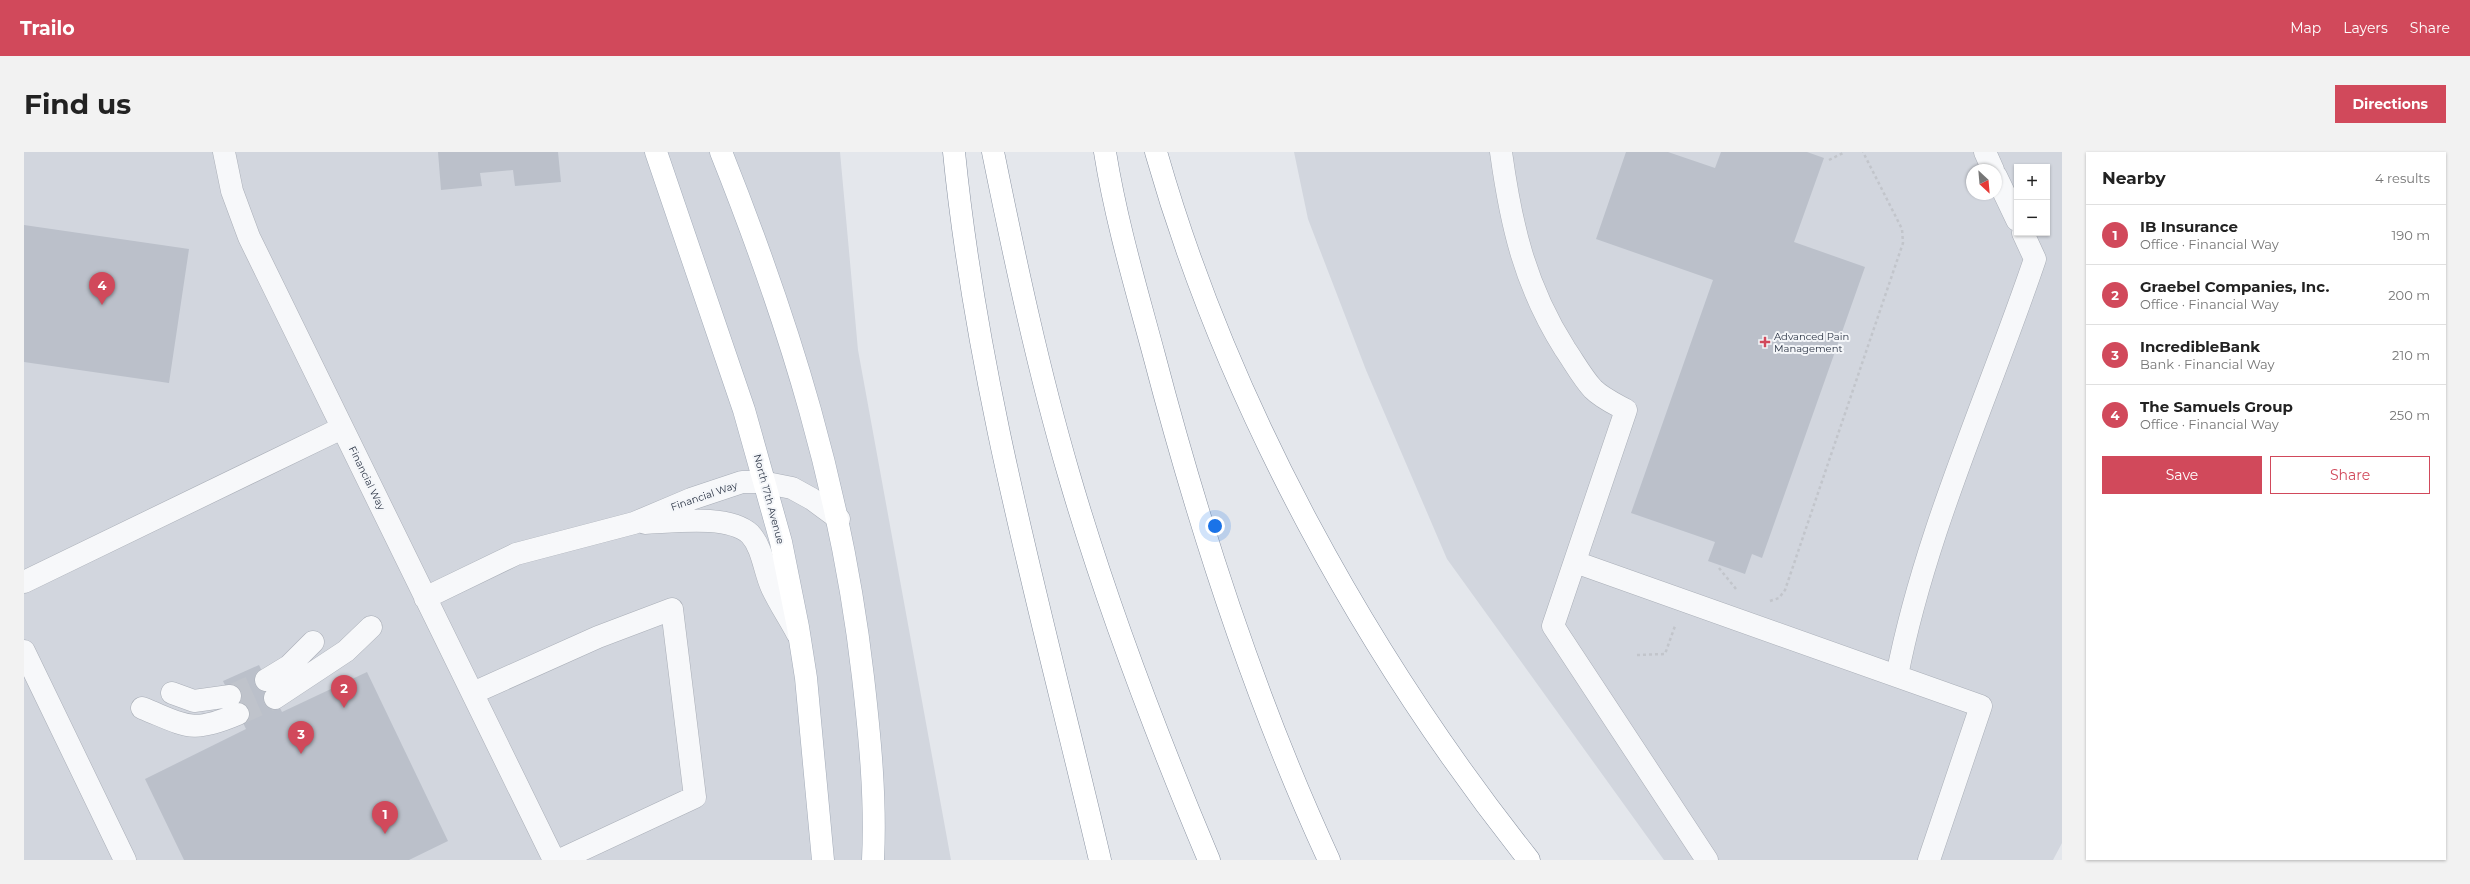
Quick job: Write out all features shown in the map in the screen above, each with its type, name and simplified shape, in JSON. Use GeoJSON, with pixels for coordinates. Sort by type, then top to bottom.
{"type":"FeatureCollection","features":[{"type":"Feature","properties":{"kind":"main road","name":"North 17th Avenue"},"geometry":{"type":"LineString","coordinates":[[656,152],[716,323],[765,482],[781,542],[800,637],[814,747],[823,860]]}},
{"type":"Feature","properties":{"kind":"main road"},"geometry":{"type":"LineString","coordinates":[[721,152],[795,359],[820,440],[839,519],[858,631],[867,706],[874,800],[873,860]]}},
{"type":"Feature","properties":{"kind":"main road"},"geometry":{"type":"LineString","coordinates":[[954,152],[972,290],[998,431],[1100,860]]}},
{"type":"Feature","properties":{"kind":"main road"},"geometry":{"type":"LineString","coordinates":[[993,152],[1024,301],[1069,476],[1136,677],[1209,860]]}},
{"type":"Feature","properties":{"kind":"main road"},"geometry":{"type":"LineString","coordinates":[[1105,152],[1131,269],[1167,404],[1204,531],[1248,662],[1311,820],[1329,860]]}},
{"type":"Feature","properties":{"kind":"main road"},"geometry":{"type":"LineString","coordinates":[[1156,152],[1166,186],[1218,330],[1280,469],[1350,598],[1430,728],[1529,860]]}},
{"type":"Feature","properties":{"kind":"street","name":"Financial Way"},"geometry":{"type":"LineString","coordinates":[[224,152],[229,181],[243,224],[425,598],[516,554],[634,523],[742,482],[765,482],[779,484],[799,490],[839,519]]}},
{"type":"Feature","properties":{"kind":"street"},"geometry":{"type":"LineString","coordinates":[[1501,152],[1515,232],[1522,261],[1538,299],[1560,340],[1589,384],[1601,395],[1626,410],[1553,626],[1707,860]]}},
{"type":"Feature","properties":{"kind":"street"},"geometry":{"type":"LineString","coordinates":[[1985,152],[1990,164]]}},
{"type":"Feature","properties":{"kind":"street"},"geometry":{"type":"LineString","coordinates":[[2002,189],[2014,214]]}},
{"type":"Feature","properties":{"kind":"street"},"geometry":{"type":"LineString","coordinates":[[1897,676],[1920,578],[2035,259],[2024,236]]}},
{"type":"Feature","properties":{"kind":"street"},"geometry":{"type":"LineString","coordinates":[[24,582],[342,428]]}},
{"type":"Feature","properties":{"kind":"street","name":"Financial Way"},"geometry":{"type":"LineString","coordinates":[[634,523],[710,521],[730,525],[746,531],[759,549],[772,586],[800,637]]}},
{"type":"Feature","properties":{"kind":"street"},"geometry":{"type":"LineString","coordinates":[[1575,562],[1981,706],[1929,860]]}},
{"type":"Feature","properties":{"kind":"street"},"geometry":{"type":"LineString","coordinates":[[425,598],[554,860]]}},
{"type":"Feature","properties":{"kind":"street"},"geometry":{"type":"LineString","coordinates":[[473,693],[598,637],[672,609],[695,797],[560,860]]}},
{"type":"Feature","properties":{"kind":"street"},"geometry":{"type":"LineString","coordinates":[[313,642],[289,666],[271,689],[346,651],[371,626]]}},
{"type":"Feature","properties":{"kind":"street"},"geometry":{"type":"LineString","coordinates":[[24,651],[125,860]]}},
{"type":"Feature","properties":{"kind":"street"},"geometry":{"type":"LineString","coordinates":[[142,708],[186,726],[199,727],[212,725],[234,705],[194,701],[172,693]]}},
{"type":"Feature","properties":{"kind":"path"},"geometry":{"type":"LineString","coordinates":[[1829,160],[1845,152]]}},
{"type":"Feature","properties":{"kind":"path"},"geometry":{"type":"LineString","coordinates":[[1767,601],[1779,598],[1785,590],[1903,243],[1902,230],[1863,152]]}},
{"type":"Feature","properties":{"kind":"path"},"geometry":{"type":"LineString","coordinates":[[1719,568],[1734,588],[1741,593]]}},
{"type":"Feature","properties":{"kind":"path"},"geometry":{"type":"LineString","coordinates":[[1637,654],[1665,654],[1669,645]]}},
{"type":"Feature","properties":{"kind":"shaded area"},"geometry":{"type":"Polygon","coordinates":[[[24,152],[840,152],[858,350],[951,860],[24,860],[24,152]]]}},
{"type":"Feature","properties":{"kind":"shaded area"},"geometry":{"type":"Polygon","coordinates":[[[1294,152],[2062,152],[2062,843],[2053,860],[1664,860],[1447,559],[1366,370],[1308,219],[1294,152]]]}},
{"type":"Feature","properties":{"kind":"building"},"geometry":{"type":"Polygon","coordinates":[[[438,152],[558,152],[561,182],[515,186],[513,170],[480,173],[482,186],[441,190],[438,152]]]}},
{"type":"Feature","properties":{"kind":"building","name":"Advanced Pain Management"},"geometry":{"type":"Polygon","coordinates":[[[1626,152],[1668,152],[1715,168],[1721,152],[1807,152],[1824,158],[1794,242],[1865,267],[1762,558],[1752,554],[1745,574],[1708,561],[1715,542],[1631,513],[1713,280],[1596,239],[1626,152]]]}},
{"type":"Feature","properties":{"kind":"building"},"geometry":{"type":"Polygon","coordinates":[[[24,225],[189,249],[169,383],[24,362],[24,225]]]}},
{"type":"Feature","properties":{"kind":"building"},"geometry":{"type":"Polygon","coordinates":[[[259,665],[282,712],[367,672],[448,841],[409,860],[184,860],[145,779],[246,729],[223,681],[259,665]]]}},
{"type":"Feature","properties":{"kind":"tunnel"},"geometry":{"type":"LineString","coordinates":[[230,696],[266,680]]}},
{"type":"Feature","properties":{"kind":"tunnel"},"geometry":{"type":"LineString","coordinates":[[238,714],[275,698]]}},
{"type":"Feature","properties":{"kind":"place","name":"The Samuels Group"},"geometry":{"type":"Point","coordinates":[102,305]}},
{"type":"Feature","properties":{"kind":"place","name":"Advanced Pain Management"},"geometry":{"type":"Point","coordinates":[1765,342]}},
{"type":"Feature","properties":{"kind":"place","name":"Graebel Companies, Inc."},"geometry":{"type":"Point","coordinates":[344,708]}},
{"type":"Feature","properties":{"kind":"place","name":"IncredibleBank"},"geometry":{"type":"Point","coordinates":[301,754]}},
{"type":"Feature","properties":{"kind":"place","name":"IB Insurance"},"geometry":{"type":"Point","coordinates":[385,834]}}]}
